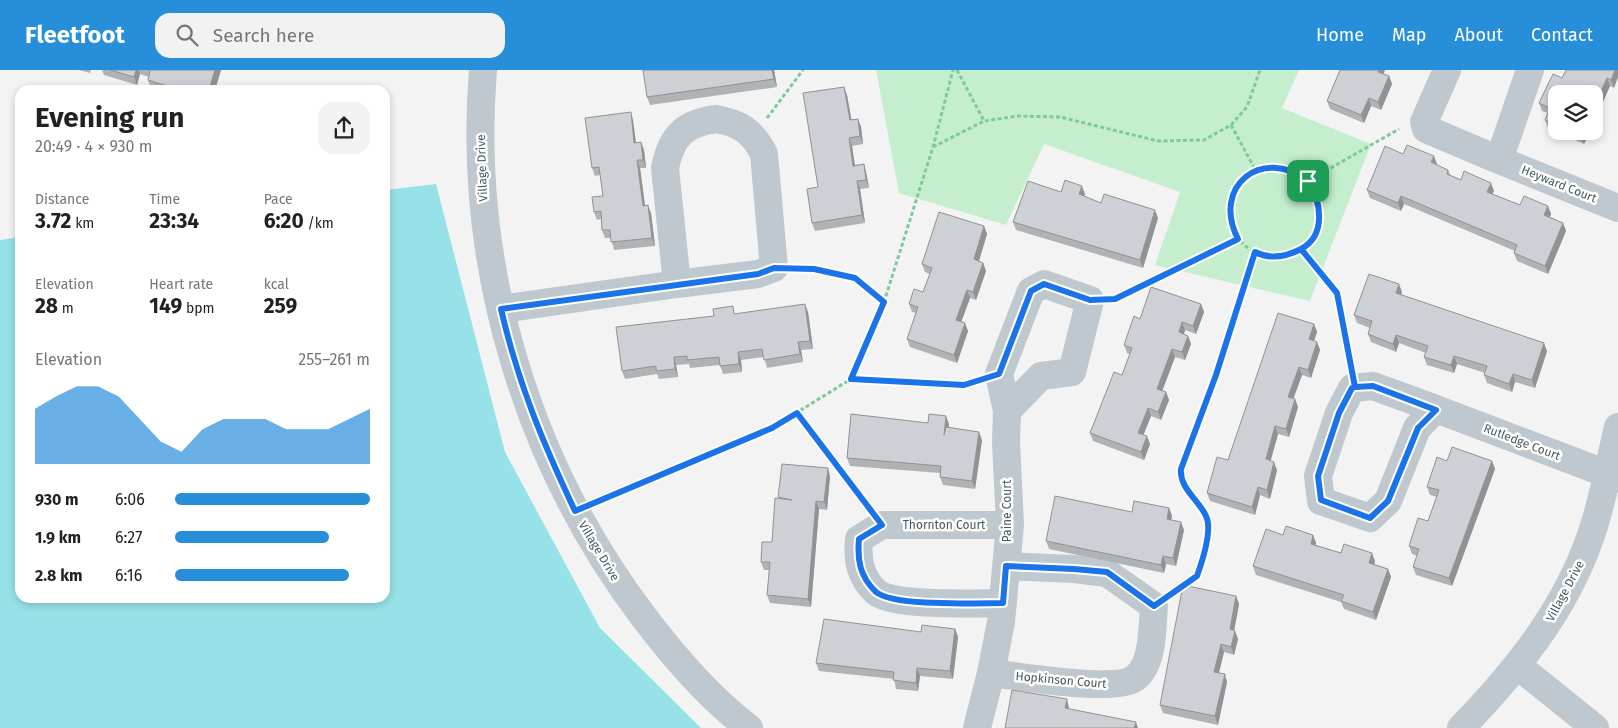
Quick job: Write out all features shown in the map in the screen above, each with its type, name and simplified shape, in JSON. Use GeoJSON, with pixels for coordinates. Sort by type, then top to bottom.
{"type":"FeatureCollection","features":[{"type":"Feature","properties":{"kind":"street","name":"Village Drive"},"geometry":{"type":"LineString","coordinates":[[483,70],[480,106],[482,191],[492,274],[512,356],[539,435],[575,511],[618,583],[669,650],[726,711],[748,728]]}},
{"type":"Feature","properties":{"kind":"street"},"geometry":{"type":"LineString","coordinates":[[1425,119],[1447,70]]}},
{"type":"Feature","properties":{"kind":"street"},"geometry":{"type":"LineString","coordinates":[[1499,160],[1530,70]]}},
{"type":"Feature","properties":{"kind":"street"},"geometry":{"type":"LineString","coordinates":[[501,309],[758,274],[774,268],[764,154],[757,140],[746,129],[732,121],[716,118],[700,121],[686,128],[675,139],[668,153],[665,168],[677,284]]}},
{"type":"Feature","properties":{"kind":"street","name":"Heyward Court"},"geometry":{"type":"LineString","coordinates":[[1425,119],[1426,129],[1618,208]]}},
{"type":"Feature","properties":{"kind":"street"},"geometry":{"type":"LineString","coordinates":[[999,374],[1031,291],[1044,284],[1090,300],[1072,372],[1041,376],[1007,411]]}},
{"type":"Feature","properties":{"kind":"street","name":"Paine Court"},"geometry":{"type":"LineString","coordinates":[[977,728],[991,674],[1003,603],[1010,525],[1006,442],[1007,411],[999,374]]}},
{"type":"Feature","properties":{"kind":"street","name":"Rutledge Court"},"geometry":{"type":"LineString","coordinates":[[1355,387],[1373,386],[1613,476]]}},
{"type":"Feature","properties":{"kind":"street"},"geometry":{"type":"LineString","coordinates":[[1355,387],[1352,388],[1339,413],[1318,476],[1321,500],[1370,518],[1388,501],[1418,428],[1436,410]]}},
{"type":"Feature","properties":{"kind":"street","name":"Village Drive"},"geometry":{"type":"LineString","coordinates":[[1461,728],[1518,666],[1545,628],[1572,581],[1590,538],[1602,500],[1613,476],[1618,427]]}},
{"type":"Feature","properties":{"kind":"street"},"geometry":{"type":"LineString","coordinates":[[882,525],[859,539],[857,558],[863,576],[878,593],[906,602],[1003,603]]}},
{"type":"Feature","properties":{"kind":"street","name":"Thornton Court"},"geometry":{"type":"LineString","coordinates":[[882,525],[1010,525]]}},
{"type":"Feature","properties":{"kind":"street"},"geometry":{"type":"LineString","coordinates":[[1006,566],[1107,572],[1154,606]]}},
{"type":"Feature","properties":{"kind":"street","name":"Hopkinson Court"},"geometry":{"type":"LineString","coordinates":[[991,674],[1090,684],[1123,684],[1136,678],[1146,664],[1152,637],[1154,606]]}},
{"type":"Feature","properties":{"kind":"street"},"geometry":{"type":"LineString","coordinates":[[1518,666],[1595,728]]}},
{"type":"Feature","properties":{"kind":"path"},"geometry":{"type":"LineString","coordinates":[[757,140],[766,120],[803,70]]}},
{"type":"Feature","properties":{"kind":"path"},"geometry":{"type":"LineString","coordinates":[[575,511],[772,428],[851,379],[884,302],[933,147],[953,70]]}},
{"type":"Feature","properties":{"kind":"path"},"geometry":{"type":"LineString","coordinates":[[956,70],[984,121]]}},
{"type":"Feature","properties":{"kind":"path"},"geometry":{"type":"LineString","coordinates":[[933,147],[984,121],[1018,116],[1060,117],[1158,141],[1204,140],[1231,125],[1247,108],[1260,70]]}},
{"type":"Feature","properties":{"kind":"path"},"geometry":{"type":"LineString","coordinates":[[1308,181],[1404,126],[1425,119]]}},
{"type":"Feature","properties":{"kind":"path"},"geometry":{"type":"LineString","coordinates":[[1231,125],[1256,171]]}},
{"type":"Feature","properties":{"kind":"path"},"geometry":{"type":"LineString","coordinates":[[1266,167],[1282,167],[1296,172],[1308,181],[1316,193],[1320,208],[1319,222],[1314,236],[1301,249],[1291,254],[1276,258],[1255,252],[1238,239],[1231,225],[1229,210],[1232,195],[1240,182],[1256,171],[1266,167]]}},
{"type":"Feature","properties":{"kind":"path"},"geometry":{"type":"LineString","coordinates":[[1090,300],[1115,299],[1238,239]]}},
{"type":"Feature","properties":{"kind":"path"},"geometry":{"type":"LineString","coordinates":[[1301,249],[1337,293],[1355,387]]}},
{"type":"Feature","properties":{"kind":"path"},"geometry":{"type":"LineString","coordinates":[[1154,606],[1197,576],[1202,559],[1208,526],[1207,516],[1184,484],[1180,476],[1181,469],[1216,375],[1255,252]]}},
{"type":"Feature","properties":{"kind":"path"},"geometry":{"type":"LineString","coordinates":[[774,268],[814,269],[855,278],[884,302]]}},
{"type":"Feature","properties":{"kind":"path"},"geometry":{"type":"LineString","coordinates":[[851,379],[964,385],[999,374]]}},
{"type":"Feature","properties":{"kind":"path"},"geometry":{"type":"LineString","coordinates":[[797,413],[882,525]]}},
{"type":"Feature","properties":{"kind":"green space"},"geometry":{"type":"Polygon","coordinates":[[[876,70],[1299,70],[1282,108],[1371,144],[1310,301],[1155,265],[1180,192],[1044,144],[1006,225],[899,193],[876,70]]]}},
{"type":"Feature","properties":{"kind":"water"},"geometry":{"type":"Polygon","coordinates":[[[436,184],[505,452],[600,628],[701,728],[0,728],[0,240],[15,238],[15,603],[390,603],[390,189],[436,184]]]}},
{"type":"Feature","properties":{"kind":"building"},"geometry":{"type":"Polygon","coordinates":[[[110,70],[136,70],[134,77],[110,70]]]}},
{"type":"Feature","properties":{"kind":"building"},"geometry":{"type":"Polygon","coordinates":[[[150,70],[215,70],[210,85],[164,85],[148,80],[150,70]]]}},
{"type":"Feature","properties":{"kind":"building"},"geometry":{"type":"Polygon","coordinates":[[[643,70],[772,70],[774,79],[647,97],[643,70]]]}},
{"type":"Feature","properties":{"kind":"building"},"geometry":{"type":"Polygon","coordinates":[[[1340,70],[1379,70],[1378,72],[1389,76],[1378,102],[1369,98],[1361,115],[1327,101],[1340,70]]]}},
{"type":"Feature","properties":{"kind":"building"},"geometry":{"type":"Polygon","coordinates":[[[1566,70],[1615,70],[1611,80],[1607,78],[1603,87],[1603,85],[1548,85],[1548,107],[1539,103],[1553,74],[1562,78],[1566,70]]]}},
{"type":"Feature","properties":{"kind":"building"},"geometry":{"type":"Polygon","coordinates":[[[844,87],[850,120],[858,119],[860,136],[849,138],[853,166],[864,164],[866,180],[857,181],[862,215],[812,223],[807,189],[818,187],[803,93],[844,87]]]}},
{"type":"Feature","properties":{"kind":"building"},"geometry":{"type":"Polygon","coordinates":[[[631,112],[634,143],[641,142],[643,160],[637,160],[643,206],[648,205],[652,238],[611,242],[610,230],[602,230],[601,211],[594,212],[592,197],[603,196],[599,167],[592,168],[585,118],[631,112]]]}},
{"type":"Feature","properties":{"kind":"building"},"geometry":{"type":"Polygon","coordinates":[[[1407,145],[1434,156],[1431,162],[1448,170],[1447,174],[1461,180],[1464,171],[1491,183],[1487,192],[1520,205],[1524,196],[1548,206],[1544,215],[1563,223],[1545,266],[1514,253],[1517,245],[1401,196],[1398,203],[1367,190],[1385,146],[1403,154],[1407,145]]]}},
{"type":"Feature","properties":{"kind":"building"},"geometry":{"type":"Polygon","coordinates":[[[1065,180],[1082,186],[1079,194],[1101,203],[1104,194],[1155,210],[1140,260],[1013,222],[1028,181],[1061,192],[1065,180]]]}},
{"type":"Feature","properties":{"kind":"building"},"geometry":{"type":"Polygon","coordinates":[[[939,212],[984,226],[974,259],[983,263],[973,292],[967,290],[956,320],[965,323],[954,355],[907,339],[918,307],[909,304],[914,289],[923,292],[932,268],[922,264],[939,212]]]}},
{"type":"Feature","properties":{"kind":"building"},"geometry":{"type":"Polygon","coordinates":[[[1369,274],[1399,284],[1396,293],[1544,343],[1532,380],[1513,374],[1509,384],[1484,375],[1487,366],[1454,356],[1451,365],[1424,357],[1428,346],[1396,335],[1393,344],[1368,334],[1372,321],[1354,315],[1369,274]]]}},
{"type":"Feature","properties":{"kind":"building"},"geometry":{"type":"Polygon","coordinates":[[[1151,287],[1201,304],[1193,326],[1182,322],[1179,332],[1188,336],[1182,352],[1172,349],[1157,389],[1166,392],[1158,412],[1148,408],[1138,433],[1147,436],[1141,452],[1090,433],[1114,372],[1122,375],[1132,348],[1124,345],[1134,316],[1140,319],[1151,287]]]}},
{"type":"Feature","properties":{"kind":"building"},"geometry":{"type":"Polygon","coordinates":[[[805,304],[810,341],[798,342],[800,354],[764,360],[762,349],[738,352],[739,364],[720,366],[719,357],[687,360],[687,356],[674,357],[675,369],[656,371],[656,366],[622,371],[616,327],[714,316],[713,309],[733,306],[734,314],[805,304]]]}},
{"type":"Feature","properties":{"kind":"building"},"geometry":{"type":"Polygon","coordinates":[[[1278,313],[1314,324],[1309,339],[1317,342],[1308,370],[1299,367],[1288,397],[1295,399],[1286,429],[1275,426],[1266,459],[1274,462],[1267,490],[1258,487],[1252,507],[1207,493],[1217,457],[1228,460],[1278,313]]]}},
{"type":"Feature","properties":{"kind":"building"},"geometry":{"type":"Polygon","coordinates":[[[851,414],[928,423],[929,414],[946,416],[944,435],[946,427],[979,432],[972,481],[940,477],[941,466],[847,458],[851,414]]]}},
{"type":"Feature","properties":{"kind":"building"},"geometry":{"type":"Polygon","coordinates":[[[1452,447],[1492,461],[1449,578],[1413,567],[1419,549],[1409,546],[1418,518],[1428,521],[1439,490],[1427,487],[1437,457],[1447,461],[1452,447]]]}},
{"type":"Feature","properties":{"kind":"building"},"geometry":{"type":"Polygon","coordinates":[[[782,464],[828,468],[824,502],[816,501],[808,599],[767,595],[770,562],[761,562],[762,542],[772,542],[775,498],[792,500],[778,497],[782,464]]]}},
{"type":"Feature","properties":{"kind":"building"},"geometry":{"type":"Polygon","coordinates":[[[1055,496],[1132,512],[1134,501],[1169,508],[1167,519],[1181,522],[1173,558],[1163,556],[1161,565],[1046,541],[1055,496]]]}},
{"type":"Feature","properties":{"kind":"building"},"geometry":{"type":"Polygon","coordinates":[[[1286,526],[1313,535],[1311,544],[1341,553],[1344,544],[1372,553],[1369,563],[1388,569],[1373,612],[1341,601],[1344,595],[1253,566],[1266,529],[1283,535],[1286,526]]]}},
{"type":"Feature","properties":{"kind":"building"},"geometry":{"type":"Polygon","coordinates":[[[1183,585],[1236,596],[1230,629],[1235,631],[1231,647],[1221,644],[1214,672],[1225,674],[1215,716],[1160,705],[1183,585]]]}},
{"type":"Feature","properties":{"kind":"building"},"geometry":{"type":"Polygon","coordinates":[[[824,619],[921,632],[922,625],[955,629],[950,671],[917,668],[916,683],[893,680],[894,672],[816,663],[824,619]]]}},
{"type":"Feature","properties":{"kind":"building"},"geometry":{"type":"Polygon","coordinates":[[[1012,690],[1067,699],[1065,708],[1136,722],[1134,728],[1005,728],[1012,690]]]}},
{"type":"Feature","properties":{"kind":"route"},"geometry":{"type":"LineString","coordinates":[[1308,181],[1296,172],[1282,167],[1266,167],[1252,172],[1240,182],[1232,195],[1229,210],[1231,225],[1238,239],[1115,299],[1090,300],[1044,284],[1031,291],[999,374],[964,385],[851,379],[884,302],[855,278],[814,269],[774,268],[758,274],[501,309],[512,356],[539,435],[575,511],[772,428],[797,413],[882,525],[859,539],[857,558],[863,576],[878,593],[906,602],[1003,603],[1006,566],[1074,569],[1107,572],[1154,606],[1185,582],[1197,576],[1200,568],[1205,549],[1208,526],[1207,516],[1184,484],[1180,476],[1181,469],[1216,375],[1255,252],[1262,256],[1276,258],[1301,249],[1337,293],[1355,387],[1373,386],[1436,410],[1418,428],[1388,501],[1370,518],[1321,500],[1318,476],[1339,413],[1352,388],[1355,387],[1346,340],[1337,293],[1301,249],[1314,236],[1319,222],[1320,208],[1316,193],[1308,181]]}}]}
